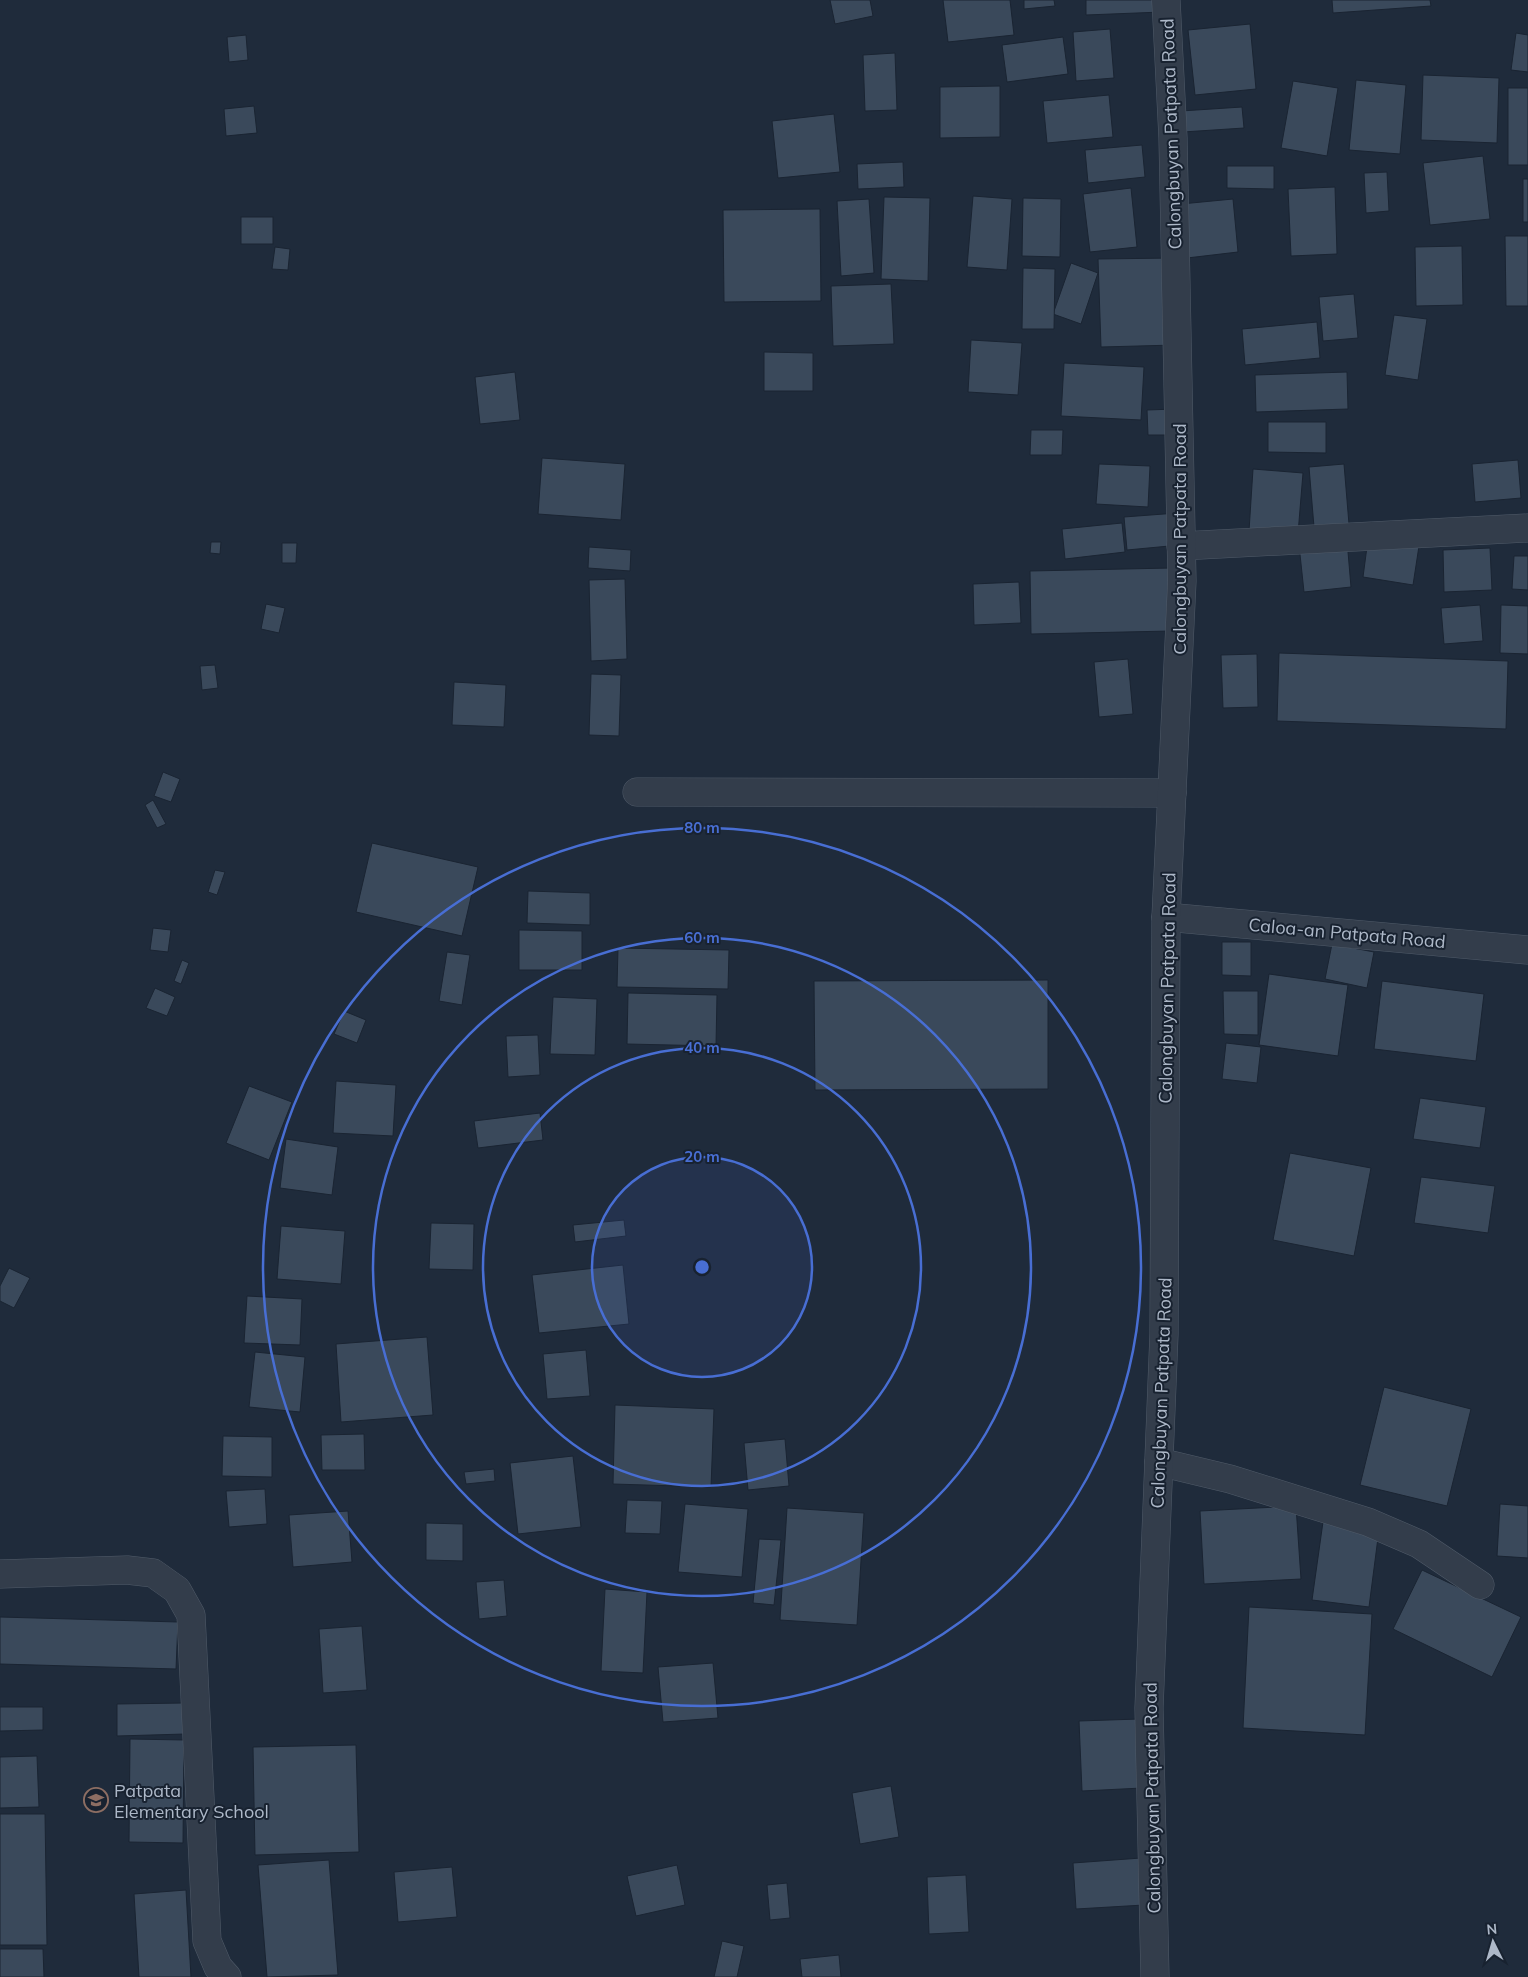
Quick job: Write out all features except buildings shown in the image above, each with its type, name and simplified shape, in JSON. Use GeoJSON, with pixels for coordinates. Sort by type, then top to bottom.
{"type":"FeatureCollection","features":[{"type":"Feature","properties":{"kind":"street","name":"Calongbuyan Patpata Road"},"geometry":{"type":"LineString","coordinates":[[1155,1977],[1149,1708],[1164,1334],[1166,917],[1182,581],[1173,138],[1166,0]]}},
{"type":"Feature","properties":{"kind":"street"},"geometry":{"type":"LineString","coordinates":[[1182,546],[1528,528]]}},
{"type":"Feature","properties":{"kind":"street"},"geometry":{"type":"LineString","coordinates":[[637,792],[1172,793]]}},
{"type":"Feature","properties":{"kind":"street","name":"Caloa-an Patpata Road"},"geometry":{"type":"LineString","coordinates":[[1166,917],[1528,950]]}},
{"type":"Feature","properties":{"kind":"street"},"geometry":{"type":"LineString","coordinates":[[1158,1462],[1230,1479],[1368,1522],[1419,1544],[1480,1585]]}},
{"type":"Feature","properties":{"kind":"street"},"geometry":{"type":"LineString","coordinates":[[0,1574],[127,1570],[153,1573],[177,1590],[185,1602],[191,1614],[207,1941],[218,1967],[227,1977]]}},
{"type":"Feature","properties":{"kind":"place","name":"Patpata Elementary School"},"geometry":{"type":"Point","coordinates":[96,1800]}}]}
